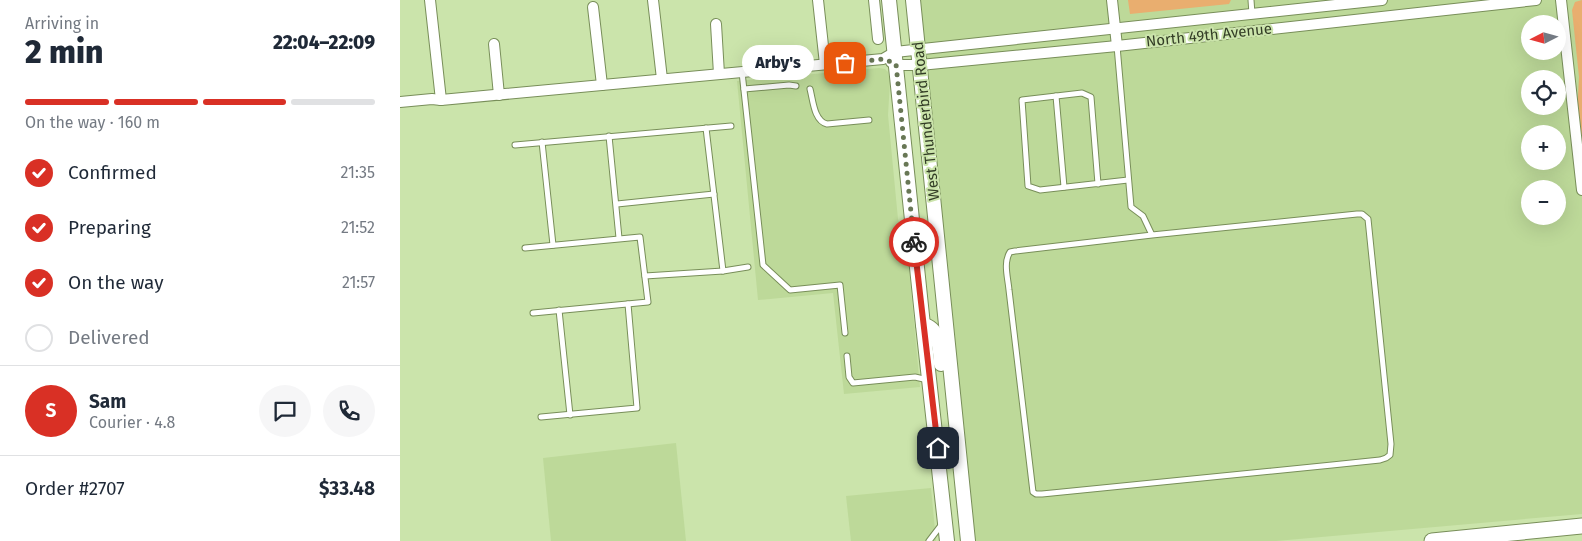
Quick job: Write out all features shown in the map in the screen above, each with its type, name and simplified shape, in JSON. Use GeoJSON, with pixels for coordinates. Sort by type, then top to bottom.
{"type":"FeatureCollection","features":[{"type":"Feature","properties":{"kind":"main road","name":"West Thunderbird Road"},"geometry":{"type":"LineString","coordinates":[[889,0],[891,58],[913,232],[947,541]]}},
{"type":"Feature","properties":{"kind":"main road","name":"West Thunderbird Road"},"geometry":{"type":"LineString","coordinates":[[913,0],[968,541]]}},
{"type":"Feature","properties":{"kind":"main road"},"geometry":{"type":"LineString","coordinates":[[913,232],[937,229]]}},
{"type":"Feature","properties":{"kind":"main road"},"geometry":{"type":"LineString","coordinates":[[923,325],[932,328],[936,335],[940,349],[942,376],[953,386]]}},
{"type":"Feature","properties":{"kind":"main road"},"geometry":{"type":"LineString","coordinates":[[1432,541],[1582,526]]}},
{"type":"Feature","properties":{"kind":"street"},"geometry":{"type":"LineString","coordinates":[[430,0],[441,100]]}},
{"type":"Feature","properties":{"kind":"street"},"geometry":{"type":"LineString","coordinates":[[653,0],[662,80]]}},
{"type":"Feature","properties":{"kind":"street"},"geometry":{"type":"LineString","coordinates":[[818,0],[825,64]]}},
{"type":"Feature","properties":{"kind":"street"},"geometry":{"type":"LineString","coordinates":[[874,0],[878,40]]}},
{"type":"Feature","properties":{"kind":"street"},"geometry":{"type":"LineString","coordinates":[[1112,0],[1117,46]]}},
{"type":"Feature","properties":{"kind":"street","name":"North 49th Avenue"},"geometry":{"type":"LineString","coordinates":[[400,102],[499,95],[891,58],[918,49],[1382,0]]}},
{"type":"Feature","properties":{"kind":"street","name":"North 49th Avenue"},"geometry":{"type":"LineString","coordinates":[[891,58],[920,65],[1117,46],[1536,0]]}},
{"type":"Feature","properties":{"kind":"street"},"geometry":{"type":"LineString","coordinates":[[1561,0],[1582,190]]}},
{"type":"Feature","properties":{"kind":"street"},"geometry":{"type":"LineString","coordinates":[[594,7],[602,85]]}},
{"type":"Feature","properties":{"kind":"street"},"geometry":{"type":"LineString","coordinates":[[716,24],[719,74]]}},
{"type":"Feature","properties":{"kind":"street"},"geometry":{"type":"LineString","coordinates":[[494,44],[499,95]]}},
{"type":"Feature","properties":{"kind":"lane"},"geometry":{"type":"LineString","coordinates":[[1251,0],[1252,14]]}},
{"type":"Feature","properties":{"kind":"lane"},"geometry":{"type":"LineString","coordinates":[[876,21],[891,20]]}},
{"type":"Feature","properties":{"kind":"lane"},"geometry":{"type":"LineString","coordinates":[[1117,46],[1131,207],[1143,216],[1152,235]]}},
{"type":"Feature","properties":{"kind":"lane"},"geometry":{"type":"LineString","coordinates":[[742,72],[763,265],[790,290],[840,285],[845,332]]}},
{"type":"Feature","properties":{"kind":"lane"},"geometry":{"type":"LineString","coordinates":[[744,89],[796,86]]}},
{"type":"Feature","properties":{"kind":"lane"},"geometry":{"type":"LineString","coordinates":[[810,89],[818,120],[822,123],[869,120]]}},
{"type":"Feature","properties":{"kind":"lane"},"geometry":{"type":"LineString","coordinates":[[1098,184],[1091,97],[1082,93],[1022,100],[1028,186],[1040,190],[1064,188],[1098,184],[1128,180]]}},
{"type":"Feature","properties":{"kind":"lane"},"geometry":{"type":"LineString","coordinates":[[1056,96],[1064,188]]}},
{"type":"Feature","properties":{"kind":"lane"},"geometry":{"type":"LineString","coordinates":[[515,145],[730,126]]}},
{"type":"Feature","properties":{"kind":"lane"},"geometry":{"type":"LineString","coordinates":[[706,128],[723,271]]}},
{"type":"Feature","properties":{"kind":"lane"},"geometry":{"type":"LineString","coordinates":[[609,136],[619,238]]}},
{"type":"Feature","properties":{"kind":"lane"},"geometry":{"type":"LineString","coordinates":[[542,142],[553,245]]}},
{"type":"Feature","properties":{"kind":"lane"},"geometry":{"type":"LineString","coordinates":[[616,204],[714,194]]}},
{"type":"Feature","properties":{"kind":"lane"},"geometry":{"type":"LineString","coordinates":[[1357,214],[1365,216],[1368,219],[1391,444],[1390,455],[1380,460],[1332,465],[1042,494],[1033,492],[1009,290],[1007,256],[1010,252],[1015,251],[1152,235],[1357,214]]}},
{"type":"Feature","properties":{"kind":"lane"},"geometry":{"type":"LineString","coordinates":[[525,248],[640,237],[645,276],[648,302],[533,313]]}},
{"type":"Feature","properties":{"kind":"lane"},"geometry":{"type":"LineString","coordinates":[[645,276],[723,271],[748,267]]}},
{"type":"Feature","properties":{"kind":"lane"},"geometry":{"type":"LineString","coordinates":[[541,417],[637,408],[628,304]]}},
{"type":"Feature","properties":{"kind":"lane"},"geometry":{"type":"LineString","coordinates":[[559,310],[570,415]]}},
{"type":"Feature","properties":{"kind":"lane"},"geometry":{"type":"LineString","coordinates":[[847,356],[849,377],[853,383],[916,377],[930,381]]}},
{"type":"Feature","properties":{"kind":"lane"},"geometry":{"type":"LineString","coordinates":[[929,541],[945,520]]}},
{"type":"Feature","properties":{"kind":"shaded area"},"geometry":{"type":"Polygon","coordinates":[[[917,0],[1582,0],[1582,514],[1276,541],[974,541],[917,0]]]}},
{"type":"Feature","properties":{"kind":"shaded area"},"geometry":{"type":"Polygon","coordinates":[[[1128,0],[1231,0],[1229,4],[1130,14],[1128,0]]]}},
{"type":"Feature","properties":{"kind":"shaded area"},"geometry":{"type":"Polygon","coordinates":[[[1582,0],[1582,166],[1577,116],[1579,77],[1572,10],[1575,2],[1582,0]]]}},
{"type":"Feature","properties":{"kind":"shaded area"},"geometry":{"type":"Polygon","coordinates":[[[885,69],[888,72],[890,82],[888,115],[898,219],[907,247],[920,387],[844,394],[833,293],[758,300],[737,81],[885,69]]]}},
{"type":"Feature","properties":{"kind":"shaded area"},"geometry":{"type":"Polygon","coordinates":[[[676,443],[686,541],[551,541],[543,458],[676,443]]]}},
{"type":"Feature","properties":{"kind":"shaded area"},"geometry":{"type":"Polygon","coordinates":[[[931,488],[936,541],[851,541],[846,496],[931,488]]]}},
{"type":"Feature","properties":{"kind":"way so far"},"geometry":{"type":"LineString","coordinates":[[845,63],[884,59],[896,64],[914,242]]}},
{"type":"Feature","properties":{"kind":"place","name":"Arby's"},"geometry":{"type":"Point","coordinates":[845,63]}},
{"type":"Feature","properties":{"kind":"route"},"geometry":{"type":"LineString","coordinates":[[914,242],[938,448]]}}]}
